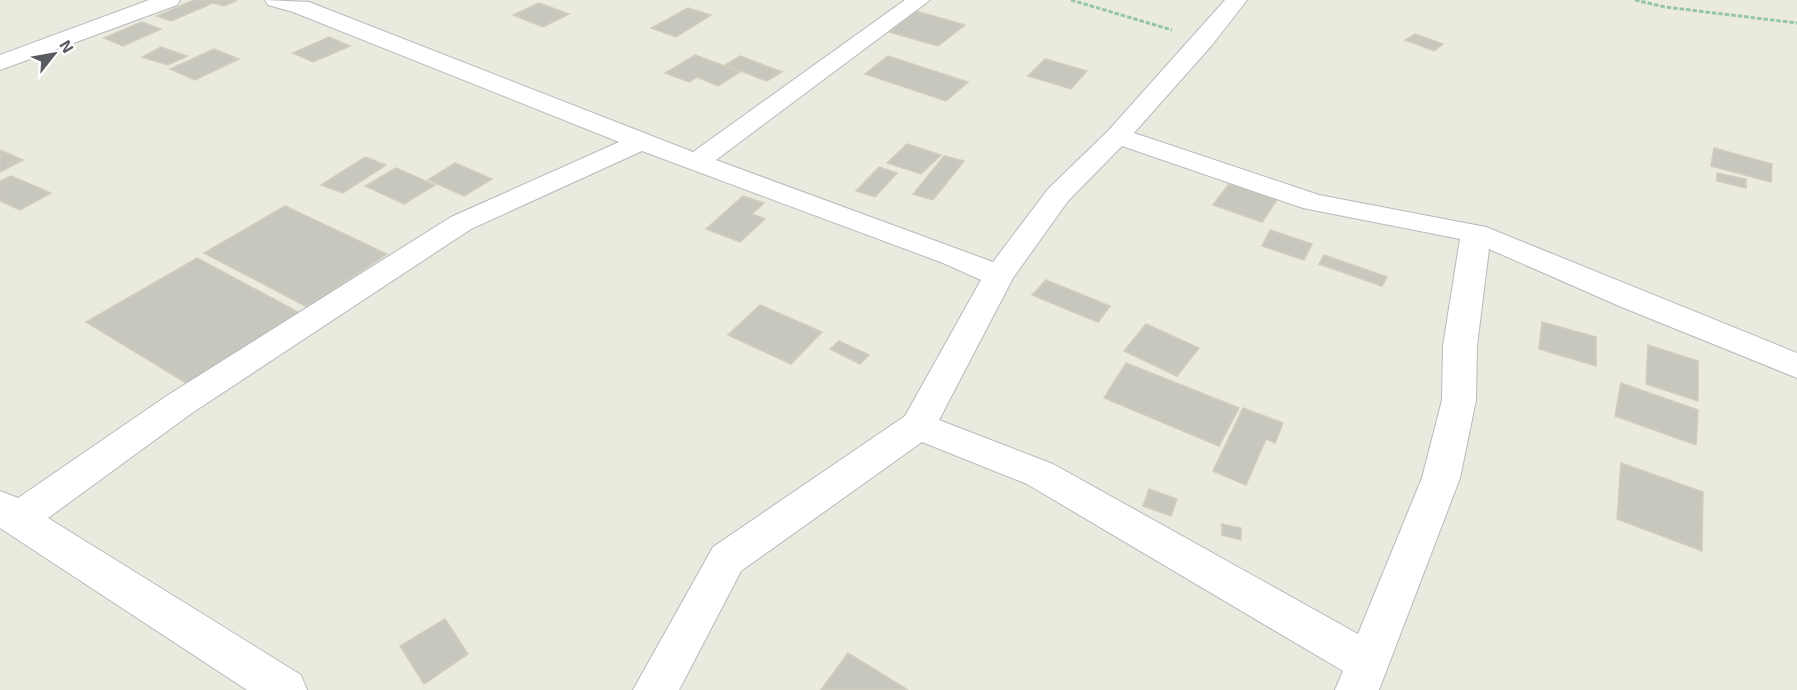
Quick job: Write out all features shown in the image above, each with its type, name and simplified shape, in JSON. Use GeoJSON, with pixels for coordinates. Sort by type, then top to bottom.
{"type":"FeatureCollection","features":[{"type":"Feature","properties":{"kind":"street"},"geometry":{"type":"LineString","coordinates":[[0,63],[169,0]]}},
{"type":"Feature","properties":{"kind":"street"},"geometry":{"type":"LineString","coordinates":[[276,0],[301,7],[641,142],[954,256],[999,276]]}},
{"type":"Feature","properties":{"kind":"street"},"geometry":{"type":"LineString","coordinates":[[696,162],[919,0]]}},
{"type":"Feature","properties":{"kind":"street"},"geometry":{"type":"LineString","coordinates":[[655,690],[727,559],[918,426],[999,276],[1058,195],[1117,136],[1204,40],[1236,0]]}},
{"type":"Feature","properties":{"kind":"street"},"geometry":{"type":"LineString","coordinates":[[1117,136],[1313,202],[1476,233],[1630,299],[1797,366]]}},
{"type":"Feature","properties":{"kind":"street"},"geometry":{"type":"LineString","coordinates":[[285,690],[8,512],[461,223],[641,142]]}},
{"type":"Feature","properties":{"kind":"street"},"geometry":{"type":"LineString","coordinates":[[918,426],[1041,474],[1362,676],[1441,478],[1459,400],[1460,346],[1476,233]]}},
{"type":"Feature","properties":{"kind":"path"},"geometry":{"type":"LineString","coordinates":[[1071,0],[1204,40]]}},
{"type":"Feature","properties":{"kind":"path"},"geometry":{"type":"LineString","coordinates":[[1635,0],[1655,5],[1797,23]]}},
{"type":"Feature","properties":{"kind":"building"},"geometry":{"type":"Polygon","coordinates":[[[194,0],[236,1],[224,6],[213,3],[171,21],[157,16],[194,0]]]}},
{"type":"Feature","properties":{"kind":"building"},"geometry":{"type":"Polygon","coordinates":[[[539,3],[569,14],[543,27],[513,15],[539,3]]]}},
{"type":"Feature","properties":{"kind":"building"},"geometry":{"type":"Polygon","coordinates":[[[688,8],[711,15],[676,37],[651,28],[688,8]]]}},
{"type":"Feature","properties":{"kind":"building"},"geometry":{"type":"Polygon","coordinates":[[[916,11],[965,25],[938,46],[889,32],[916,11]]]}},
{"type":"Feature","properties":{"kind":"building"},"geometry":{"type":"Polygon","coordinates":[[[142,22],[161,29],[123,46],[104,38],[142,22]]]}},
{"type":"Feature","properties":{"kind":"building"},"geometry":{"type":"Polygon","coordinates":[[[1415,34],[1443,44],[1434,51],[1405,40],[1415,34]]]}},
{"type":"Feature","properties":{"kind":"building"},"geometry":{"type":"Polygon","coordinates":[[[329,37],[350,46],[313,62],[293,53],[329,37]]]}},
{"type":"Feature","properties":{"kind":"building"},"geometry":{"type":"Polygon","coordinates":[[[161,47],[187,56],[168,65],[142,57],[161,47]]]}},
{"type":"Feature","properties":{"kind":"building"},"geometry":{"type":"Polygon","coordinates":[[[214,49],[239,59],[195,80],[170,69],[214,49]]]}},
{"type":"Feature","properties":{"kind":"building"},"geometry":{"type":"Polygon","coordinates":[[[695,55],[740,72],[718,86],[697,77],[689,82],[665,73],[695,55]]]}},
{"type":"Feature","properties":{"kind":"building"},"geometry":{"type":"Polygon","coordinates":[[[740,56],[782,72],[767,81],[725,65],[740,56]]]}},
{"type":"Feature","properties":{"kind":"building"},"geometry":{"type":"Polygon","coordinates":[[[888,56],[968,82],[946,101],[865,74],[888,56]]]}},
{"type":"Feature","properties":{"kind":"building"},"geometry":{"type":"Polygon","coordinates":[[[1045,59],[1087,71],[1071,89],[1028,76],[1045,59]]]}},
{"type":"Feature","properties":{"kind":"building"},"geometry":{"type":"Polygon","coordinates":[[[907,144],[941,155],[921,174],[887,163],[907,144]]]}},
{"type":"Feature","properties":{"kind":"building"},"geometry":{"type":"Polygon","coordinates":[[[1714,148],[1772,164],[1771,182],[1711,166],[1714,148]]]}},
{"type":"Feature","properties":{"kind":"building"},"geometry":{"type":"Polygon","coordinates":[[[0,150],[23,160],[0,172],[0,150]]]}},
{"type":"Feature","properties":{"kind":"building"},"geometry":{"type":"Polygon","coordinates":[[[944,156],[964,161],[933,200],[913,194],[944,156]]]}},
{"type":"Feature","properties":{"kind":"building"},"geometry":{"type":"Polygon","coordinates":[[[365,157],[386,165],[343,193],[321,185],[365,157]]]}},
{"type":"Feature","properties":{"kind":"building"},"geometry":{"type":"Polygon","coordinates":[[[455,163],[492,179],[464,196],[428,180],[455,163]]]}},
{"type":"Feature","properties":{"kind":"building"},"geometry":{"type":"Polygon","coordinates":[[[879,167],[897,173],[875,197],[856,191],[879,167]]]}},
{"type":"Feature","properties":{"kind":"building"},"geometry":{"type":"Polygon","coordinates":[[[396,168],[435,185],[404,204],[365,186],[396,168]]]}},
{"type":"Feature","properties":{"kind":"building"},"geometry":{"type":"Polygon","coordinates":[[[1717,173],[1746,179],[1746,188],[1717,181],[1717,173]]]}},
{"type":"Feature","properties":{"kind":"building"},"geometry":{"type":"Polygon","coordinates":[[[11,176],[51,193],[20,210],[0,201],[0,181],[11,176]]]}},
{"type":"Feature","properties":{"kind":"building"},"geometry":{"type":"Polygon","coordinates":[[[1229,184],[1277,200],[1262,222],[1213,205],[1229,184]]]}},
{"type":"Feature","properties":{"kind":"building"},"geometry":{"type":"Polygon","coordinates":[[[743,196],[764,203],[752,214],[765,219],[740,242],[706,229],[743,196]]]}},
{"type":"Feature","properties":{"kind":"building"},"geometry":{"type":"Polygon","coordinates":[[[285,206],[387,254],[307,307],[204,253],[285,206]]]}},
{"type":"Feature","properties":{"kind":"building"},"geometry":{"type":"Polygon","coordinates":[[[1270,230],[1312,244],[1304,260],[1262,246],[1270,230]]]}},
{"type":"Feature","properties":{"kind":"building"},"geometry":{"type":"Polygon","coordinates":[[[1324,255],[1387,277],[1382,286],[1319,264],[1324,255]]]}},
{"type":"Feature","properties":{"kind":"building"},"geometry":{"type":"Polygon","coordinates":[[[197,258],[298,312],[188,384],[86,322],[197,258]]]}},
{"type":"Feature","properties":{"kind":"building"},"geometry":{"type":"Polygon","coordinates":[[[1046,280],[1110,306],[1098,322],[1032,295],[1046,280]]]}},
{"type":"Feature","properties":{"kind":"building"},"geometry":{"type":"Polygon","coordinates":[[[760,305],[822,332],[791,364],[728,335],[760,305]]]}},
{"type":"Feature","properties":{"kind":"building"},"geometry":{"type":"Polygon","coordinates":[[[1542,322],[1596,337],[1596,366],[1539,349],[1542,322]]]}},
{"type":"Feature","properties":{"kind":"building"},"geometry":{"type":"Polygon","coordinates":[[[1146,324],[1199,348],[1177,376],[1124,351],[1146,324]]]}},
{"type":"Feature","properties":{"kind":"building"},"geometry":{"type":"Polygon","coordinates":[[[839,341],[869,355],[860,364],[830,349],[839,341]]]}},
{"type":"Feature","properties":{"kind":"building"},"geometry":{"type":"Polygon","coordinates":[[[1648,345],[1698,361],[1698,401],[1646,384],[1648,345]]]}},
{"type":"Feature","properties":{"kind":"building"},"geometry":{"type":"Polygon","coordinates":[[[1126,363],[1239,408],[1219,446],[1104,398],[1126,363]]]}},
{"type":"Feature","properties":{"kind":"building"},"geometry":{"type":"Polygon","coordinates":[[[1621,383],[1698,410],[1696,445],[1615,416],[1621,383]]]}},
{"type":"Feature","properties":{"kind":"building"},"geometry":{"type":"Polygon","coordinates":[[[1243,408],[1283,423],[1275,443],[1266,439],[1246,485],[1213,471],[1243,408]]]}},
{"type":"Feature","properties":{"kind":"building"},"geometry":{"type":"Polygon","coordinates":[[[1621,463],[1703,492],[1702,551],[1617,519],[1621,463]]]}},
{"type":"Feature","properties":{"kind":"building"},"geometry":{"type":"Polygon","coordinates":[[[1149,489],[1177,499],[1171,516],[1143,506],[1149,489]]]}},
{"type":"Feature","properties":{"kind":"building"},"geometry":{"type":"Polygon","coordinates":[[[1222,524],[1241,528],[1241,540],[1222,535],[1222,524]]]}},
{"type":"Feature","properties":{"kind":"building"},"geometry":{"type":"Polygon","coordinates":[[[445,619],[468,654],[424,684],[400,646],[445,619]]]}},
{"type":"Feature","properties":{"kind":"building"},"geometry":{"type":"Polygon","coordinates":[[[848,653],[908,690],[821,690],[848,653]]]}}]}
